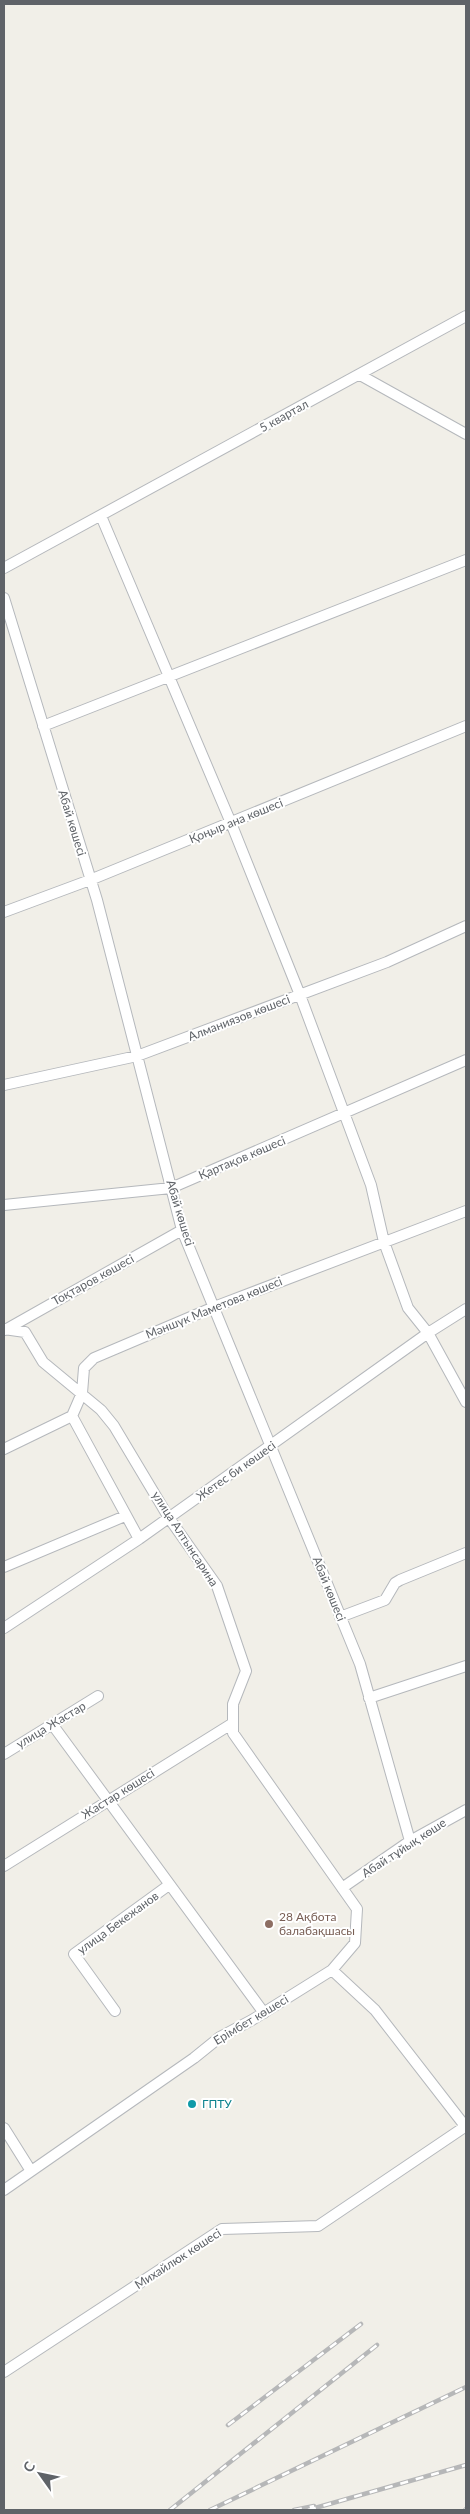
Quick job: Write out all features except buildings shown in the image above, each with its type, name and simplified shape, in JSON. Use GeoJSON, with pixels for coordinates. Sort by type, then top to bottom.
{"type":"FeatureCollection","features":[{"type":"Feature","properties":{"kind":"street","name":"5 квартал"},"geometry":{"type":"LineString","coordinates":[[4,568],[466,316]]}},
{"type":"Feature","properties":{"kind":"street"},"geometry":{"type":"LineString","coordinates":[[360,375],[466,434]]}},
{"type":"Feature","properties":{"kind":"street"},"geometry":{"type":"LineString","coordinates":[[102,516],[231,823],[300,995],[371,1185],[384,1242],[408,1308],[428,1333],[466,1402]]}},
{"type":"Feature","properties":{"kind":"street"},"geometry":{"type":"LineString","coordinates":[[43,726],[170,678],[466,560]]}},
{"type":"Feature","properties":{"kind":"street","name":"Абай көшесі"},"geometry":{"type":"LineString","coordinates":[[4,598],[97,900],[182,1230],[360,1664],[410,1841]]}},
{"type":"Feature","properties":{"kind":"street","name":"Қоңыр ана көшесі"},"geometry":{"type":"LineString","coordinates":[[4,912],[90,880],[466,726]]}},
{"type":"Feature","properties":{"kind":"street","name":"Алманиязов көшесі"},"geometry":{"type":"LineString","coordinates":[[4,1085],[137,1056],[387,962],[466,926]]}},
{"type":"Feature","properties":{"kind":"street","name":"Қартақов көшесі"},"geometry":{"type":"LineString","coordinates":[[4,1205],[172,1188],[466,1060]]}},
{"type":"Feature","properties":{"kind":"street","name":"Мәншүк Маметова көшесі"},"geometry":{"type":"LineString","coordinates":[[72,1416],[82,1393],[84,1368],[94,1358],[214,1307],[466,1211]]}},
{"type":"Feature","properties":{"kind":"street","name":"Тоқтаров көшесі"},"geometry":{"type":"LineString","coordinates":[[5,1330],[182,1230]]}},
{"type":"Feature","properties":{"kind":"street","name":"Жетес би көшесі"},"geometry":{"type":"LineString","coordinates":[[4,1628],[139,1539],[428,1333],[466,1309]]}},
{"type":"Feature","properties":{"kind":"street","name":"улица Алтынсарина"},"geometry":{"type":"LineString","coordinates":[[5,1330],[25,1332],[43,1362],[102,1410],[114,1426],[169,1518],[217,1586],[246,1672],[233,1704],[233,1733],[357,1909],[355,1943],[332,1970]]}},
{"type":"Feature","properties":{"kind":"street"},"geometry":{"type":"LineString","coordinates":[[4,1449],[72,1416],[139,1539]]}},
{"type":"Feature","properties":{"kind":"street"},"geometry":{"type":"LineString","coordinates":[[4,1567],[125,1516]]}},
{"type":"Feature","properties":{"kind":"street"},"geometry":{"type":"LineString","coordinates":[[340,1617],[385,1600],[395,1583],[400,1580],[466,1553]]}},
{"type":"Feature","properties":{"kind":"street"},"geometry":{"type":"LineString","coordinates":[[369,1698],[466,1666]]}},
{"type":"Feature","properties":{"kind":"street","name":"улица Жастар"},"geometry":{"type":"LineString","coordinates":[[4,1754],[98,1696]]}},
{"type":"Feature","properties":{"kind":"street","name":"Жастар көшесі"},"geometry":{"type":"LineString","coordinates":[[4,1866],[233,1723]]}},
{"type":"Feature","properties":{"kind":"street","name":"улица Бекежанов"},"geometry":{"type":"LineString","coordinates":[[52,1724],[264,2013]]}},
{"type":"Feature","properties":{"kind":"street","name":"Абай тұйық көше"},"geometry":{"type":"LineString","coordinates":[[342,1888],[410,1841],[466,1810]]}},
{"type":"Feature","properties":{"kind":"street","name":"улица Бекежанов"},"geometry":{"type":"LineString","coordinates":[[115,2011],[74,1954],[169,1885]]}},
{"type":"Feature","properties":{"kind":"street"},"geometry":{"type":"LineString","coordinates":[[332,1970],[375,2010],[466,2126]]}},
{"type":"Feature","properties":{"kind":"street","name":"Ерімбет көшесі"},"geometry":{"type":"LineString","coordinates":[[4,2190],[194,2058],[220,2037],[264,2013],[332,1970]]}},
{"type":"Feature","properties":{"kind":"street","name":"Михайлюк көшесі"},"geometry":{"type":"LineString","coordinates":[[4,2372],[222,2229],[318,2226],[466,2126]]}},
{"type":"Feature","properties":{"kind":"street"},"geometry":{"type":"LineString","coordinates":[[4,2128],[31,2170]]}},
{"type":"Feature","properties":{"kind":"railway"},"geometry":{"type":"LineString","coordinates":[[228,2425],[361,2324]]}},
{"type":"Feature","properties":{"kind":"railway"},"geometry":{"type":"LineString","coordinates":[[170,2510],[377,2345]]}},
{"type":"Feature","properties":{"kind":"railway"},"geometry":{"type":"LineString","coordinates":[[210,2510],[466,2387]]}},
{"type":"Feature","properties":{"kind":"railway"},"geometry":{"type":"LineString","coordinates":[[308,2510],[466,2465]]}},
{"type":"Feature","properties":{"kind":"railway"},"geometry":{"type":"LineString","coordinates":[[294,2510],[314,2506]]}},
{"type":"Feature","properties":{"kind":"place","name":"28 Ақбота балабақшасы"},"geometry":{"type":"Point","coordinates":[269,1924]}},
{"type":"Feature","properties":{"kind":"place","name":"ГПТУ"},"geometry":{"type":"Point","coordinates":[192,2104]}}]}
